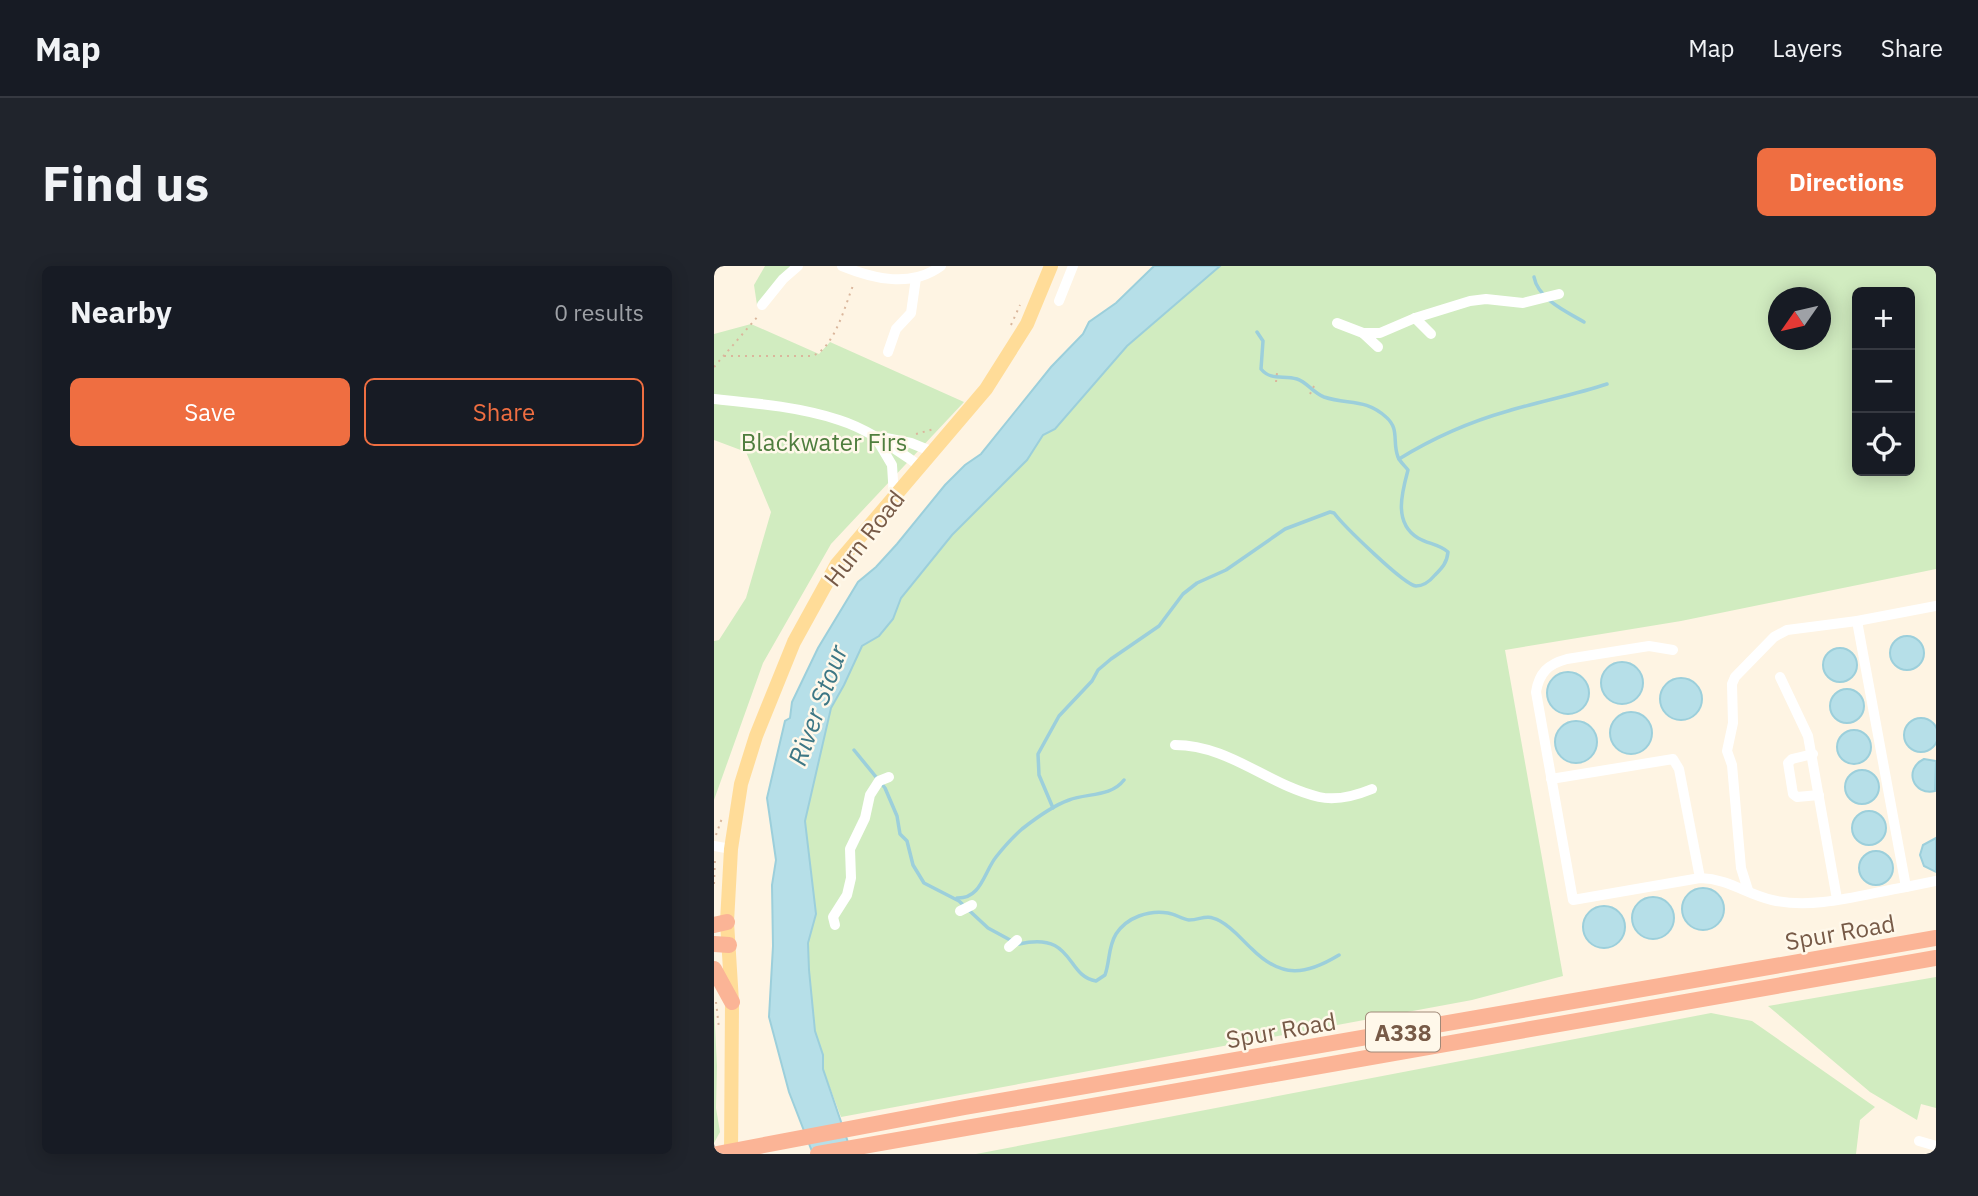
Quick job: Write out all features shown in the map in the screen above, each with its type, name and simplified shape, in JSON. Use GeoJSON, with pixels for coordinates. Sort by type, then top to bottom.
{"type":"FeatureCollection","features":[{"type":"Feature","properties":{"kind":"highway","name":"Spur Road"},"geometry":{"type":"LineString","coordinates":[[717,1154],[1936,936]]}},
{"type":"Feature","properties":{"kind":"highway","name":"Spur Road"},"geometry":{"type":"LineString","coordinates":[[818,1154],[1936,958]]}},
{"type":"Feature","properties":{"kind":"highway"},"geometry":{"type":"LineString","coordinates":[[714,968],[732,1002]]}},
{"type":"Feature","properties":{"kind":"main road","name":"Hurn Road"},"geometry":{"type":"LineString","coordinates":[[731,1154],[732,1002],[721,945],[721,923],[744,772],[773,690],[794,642],[837,564],[986,389],[1027,324],[1051,266]]}},
{"type":"Feature","properties":{"kind":"street"},"geometry":{"type":"LineString","coordinates":[[762,304],[798,266]]}},
{"type":"Feature","properties":{"kind":"street"},"geometry":{"type":"LineString","coordinates":[[842,266],[858,273],[887,279],[916,278],[941,266]]}},
{"type":"Feature","properties":{"kind":"street"},"geometry":{"type":"LineString","coordinates":[[1059,301],[1073,266]]}},
{"type":"Feature","properties":{"kind":"street"},"geometry":{"type":"LineString","coordinates":[[888,352],[896,329],[911,313],[916,278]]}},
{"type":"Feature","properties":{"kind":"street"},"geometry":{"type":"LineString","coordinates":[[1337,323],[1363,333],[1381,333],[1415,318],[1486,299],[1523,303],[1542,300],[1556,294]]}},
{"type":"Feature","properties":{"kind":"street"},"geometry":{"type":"LineString","coordinates":[[1415,318],[1431,334]]}},
{"type":"Feature","properties":{"kind":"street"},"geometry":{"type":"LineString","coordinates":[[1363,333],[1378,347]]}},
{"type":"Feature","properties":{"kind":"street"},"geometry":{"type":"LineString","coordinates":[[714,399],[762,404],[839,420],[875,436],[920,466]]}},
{"type":"Feature","properties":{"kind":"street"},"geometry":{"type":"LineString","coordinates":[[875,436],[911,443],[933,452]]}},
{"type":"Feature","properties":{"kind":"street"},"geometry":{"type":"LineString","coordinates":[[875,436],[892,465],[894,497]]}},
{"type":"Feature","properties":{"kind":"street"},"geometry":{"type":"LineString","coordinates":[[1748,890],[1741,868],[1731,765],[1727,751],[1733,723],[1732,684],[1735,677],[1774,638],[1787,630],[1857,621],[1936,606]]}},
{"type":"Feature","properties":{"kind":"street"},"geometry":{"type":"LineString","coordinates":[[1857,621],[1906,887]]}},
{"type":"Feature","properties":{"kind":"street"},"geometry":{"type":"LineString","coordinates":[[1673,650],[1649,646],[1567,659],[1554,662],[1538,678],[1536,692],[1573,900],[1700,878],[1717,879],[1769,900],[1786,903],[1837,899],[1936,881]]}},
{"type":"Feature","properties":{"kind":"street"},"geometry":{"type":"LineString","coordinates":[[1780,677],[1804,723],[1813,754],[1837,899]]}},
{"type":"Feature","properties":{"kind":"street"},"geometry":{"type":"LineString","coordinates":[[1175,744],[1210,749],[1317,796],[1354,796],[1372,789]]}},
{"type":"Feature","properties":{"kind":"street"},"geometry":{"type":"LineString","coordinates":[[1813,754],[1792,759],[1788,763],[1793,794],[1797,797],[1819,795]]}},
{"type":"Feature","properties":{"kind":"street"},"geometry":{"type":"LineString","coordinates":[[1551,779],[1673,760],[1679,769],[1700,878]]}},
{"type":"Feature","properties":{"kind":"street"},"geometry":{"type":"LineString","coordinates":[[835,925],[833,917],[850,885],[850,849],[862,827],[870,795],[882,779]]}},
{"type":"Feature","properties":{"kind":"street"},"geometry":{"type":"LineString","coordinates":[[714,846],[731,849]]}},
{"type":"Feature","properties":{"kind":"street"},"geometry":{"type":"LineString","coordinates":[[960,911],[972,905]]}},
{"type":"Feature","properties":{"kind":"street"},"geometry":{"type":"LineString","coordinates":[[1919,1141],[1936,1146]]}},
{"type":"Feature","properties":{"kind":"path"},"geometry":{"type":"LineString","coordinates":[[724,356],[820,354],[830,342],[858,273]]}},
{"type":"Feature","properties":{"kind":"path"},"geometry":{"type":"LineString","coordinates":[[1010,326],[1022,302]]}},
{"type":"Feature","properties":{"kind":"path"},"geometry":{"type":"LineString","coordinates":[[714,368],[759,315],[762,304]]}},
{"type":"Feature","properties":{"kind":"path"},"geometry":{"type":"LineString","coordinates":[[1276,382],[1277,373]]}},
{"type":"Feature","properties":{"kind":"path"},"geometry":{"type":"LineString","coordinates":[[1310,394],[1314,386]]}},
{"type":"Feature","properties":{"kind":"path"},"geometry":{"type":"LineString","coordinates":[[911,443],[917,433],[944,426]]}},
{"type":"Feature","properties":{"kind":"green space"},"geometry":{"type":"Polygon","coordinates":[[[765,266],[791,266],[757,305],[754,285],[765,266]]]}},
{"type":"Feature","properties":{"kind":"green space"},"geometry":{"type":"Polygon","coordinates":[[[1220,266],[1936,266],[1936,569],[1681,621],[1505,650],[1563,976],[1472,1000],[841,1117],[823,1069],[823,1055],[815,1031],[808,943],[816,914],[805,821],[831,708],[862,646],[893,619],[901,598],[952,535],[1027,460],[1043,435],[1055,429],[1127,346],[1220,266]]]}},
{"type":"Feature","properties":{"kind":"green space","name":"Blackwater Firs"},"geometry":{"type":"Polygon","coordinates":[[[751,324],[819,354],[830,342],[964,402],[831,544],[763,663],[714,800],[714,641],[719,640],[746,598],[771,512],[746,452],[714,440],[714,334],[751,324]]]}},
{"type":"Feature","properties":{"kind":"green space"},"geometry":{"type":"Polygon","coordinates":[[[1936,977],[1936,1108],[1921,1104],[1917,1120],[1870,1092],[1768,1006],[1936,977]]]}},
{"type":"Feature","properties":{"kind":"green space"},"geometry":{"type":"Polygon","coordinates":[[[714,1004],[716,1108],[720,1132],[714,1143],[714,1004]]]}},
{"type":"Feature","properties":{"kind":"green space"},"geometry":{"type":"Polygon","coordinates":[[[1711,1013],[1752,1021],[1875,1107],[1860,1120],[1856,1154],[976,1154],[1711,1013]]]}},
{"type":"Feature","properties":{"kind":"water","name":"River Stour"},"geometry":{"type":"Polygon","coordinates":[[[1154,266],[1220,266],[1127,346],[1055,429],[1043,435],[1027,460],[952,535],[901,598],[893,619],[879,636],[862,646],[831,708],[805,821],[816,914],[808,943],[809,970],[815,1031],[823,1055],[823,1069],[852,1154],[813,1154],[789,1092],[769,1017],[773,946],[772,885],[776,860],[767,798],[792,702],[818,648],[858,582],[897,544],[945,485],[965,465],[981,454],[1051,367],[1083,334],[1089,322],[1116,303],[1154,266]]]}},
{"type":"Feature","properties":{"kind":"water"},"geometry":{"type":"Polygon","coordinates":[[[1907,636],[1919,641],[1924,653],[1919,665],[1907,670],[1895,665],[1890,653],[1895,641],[1907,636]]]}},
{"type":"Feature","properties":{"kind":"water"},"geometry":{"type":"Polygon","coordinates":[[[1840,648],[1852,653],[1857,665],[1852,677],[1840,682],[1828,677],[1823,665],[1828,653],[1840,648]]]}},
{"type":"Feature","properties":{"kind":"water"},"geometry":{"type":"Polygon","coordinates":[[[1622,662],[1637,668],[1643,683],[1637,698],[1622,704],[1607,698],[1601,683],[1607,668],[1622,662]]]}},
{"type":"Feature","properties":{"kind":"water"},"geometry":{"type":"Polygon","coordinates":[[[1568,672],[1583,678],[1589,693],[1583,708],[1568,714],[1553,708],[1547,693],[1553,678],[1568,672]]]}},
{"type":"Feature","properties":{"kind":"water"},"geometry":{"type":"Polygon","coordinates":[[[1681,678],[1696,684],[1702,699],[1696,714],[1681,720],[1666,714],[1660,699],[1666,684],[1681,678]]]}},
{"type":"Feature","properties":{"kind":"water"},"geometry":{"type":"Polygon","coordinates":[[[1847,689],[1859,694],[1864,706],[1859,718],[1847,723],[1835,718],[1830,706],[1835,694],[1847,689]]]}},
{"type":"Feature","properties":{"kind":"water"},"geometry":{"type":"Polygon","coordinates":[[[1631,712],[1646,718],[1652,733],[1646,748],[1631,754],[1616,748],[1610,733],[1616,718],[1631,712]]]}},
{"type":"Feature","properties":{"kind":"water"},"geometry":{"type":"Polygon","coordinates":[[[1921,718],[1933,723],[1938,735],[1933,747],[1921,752],[1909,747],[1904,735],[1909,723],[1921,718]]]}},
{"type":"Feature","properties":{"kind":"water"},"geometry":{"type":"Polygon","coordinates":[[[1576,721],[1591,727],[1597,742],[1591,757],[1576,763],[1561,757],[1555,742],[1561,727],[1576,721]]]}},
{"type":"Feature","properties":{"kind":"water"},"geometry":{"type":"Polygon","coordinates":[[[1854,730],[1866,735],[1871,747],[1866,759],[1854,764],[1842,759],[1837,747],[1842,735],[1854,730]]]}},
{"type":"Feature","properties":{"kind":"water"},"geometry":{"type":"Polygon","coordinates":[[[1924,759],[1936,761],[1935,791],[1921,790],[1913,781],[1914,769],[1924,759]]]}},
{"type":"Feature","properties":{"kind":"water"},"geometry":{"type":"Polygon","coordinates":[[[1862,770],[1874,775],[1879,787],[1874,799],[1862,804],[1850,799],[1845,787],[1850,775],[1862,770]]]}},
{"type":"Feature","properties":{"kind":"water"},"geometry":{"type":"Polygon","coordinates":[[[1869,811],[1881,816],[1886,828],[1881,840],[1869,845],[1857,840],[1852,828],[1857,816],[1869,811]]]}},
{"type":"Feature","properties":{"kind":"water"},"geometry":{"type":"Polygon","coordinates":[[[1936,838],[1936,872],[1924,866],[1920,855],[1923,845],[1936,838]]]}},
{"type":"Feature","properties":{"kind":"water"},"geometry":{"type":"Polygon","coordinates":[[[1876,851],[1888,856],[1893,868],[1888,880],[1876,885],[1864,880],[1859,868],[1864,856],[1876,851]]]}},
{"type":"Feature","properties":{"kind":"water"},"geometry":{"type":"Polygon","coordinates":[[[1703,888],[1718,894],[1724,909],[1718,924],[1703,930],[1688,924],[1682,909],[1688,894],[1703,888]]]}},
{"type":"Feature","properties":{"kind":"water"},"geometry":{"type":"Polygon","coordinates":[[[1653,897],[1668,903],[1674,918],[1668,933],[1653,939],[1638,933],[1632,918],[1638,903],[1653,897]]]}},
{"type":"Feature","properties":{"kind":"water"},"geometry":{"type":"Polygon","coordinates":[[[1604,906],[1619,912],[1625,927],[1619,942],[1604,948],[1589,942],[1583,927],[1589,912],[1604,906]]]}},
{"type":"Feature","properties":{"kind":"waterway"},"geometry":{"type":"LineString","coordinates":[[1534,277],[1547,298],[1584,322]]}},
{"type":"Feature","properties":{"kind":"waterway"},"geometry":{"type":"LineString","coordinates":[[1053,808],[1039,775],[1038,754],[1059,716],[1092,681],[1098,670],[1159,626],[1183,594],[1197,583],[1226,570],[1285,529],[1330,512],[1409,583],[1416,586],[1429,581],[1445,562],[1448,552],[1418,538],[1405,524],[1401,507],[1408,470],[1398,457],[1393,426],[1386,417],[1363,404],[1324,397],[1297,379],[1265,373],[1261,369],[1263,341],[1257,332]]}},
{"type":"Feature","properties":{"kind":"waterway"},"geometry":{"type":"LineString","coordinates":[[1399,459],[1465,425],[1607,384]]}},
{"type":"Feature","properties":{"kind":"waterway"},"geometry":{"type":"LineString","coordinates":[[854,750],[885,788],[897,816],[900,834],[907,841],[913,865],[924,883],[959,901],[988,928],[1012,941]]}},
{"type":"Feature","properties":{"kind":"waterway"},"geometry":{"type":"LineString","coordinates":[[957,898],[972,894],[977,889],[992,863],[1022,829],[1056,806],[1112,789],[1124,780]]}},
{"type":"Feature","properties":{"kind":"waterway"},"geometry":{"type":"LineString","coordinates":[[1019,944],[1050,944],[1060,949],[1086,977],[1096,981],[1105,975],[1112,944],[1121,928],[1139,916],[1161,912],[1189,920],[1207,917],[1220,921],[1263,959],[1284,969],[1305,970],[1339,955]]}}]}
